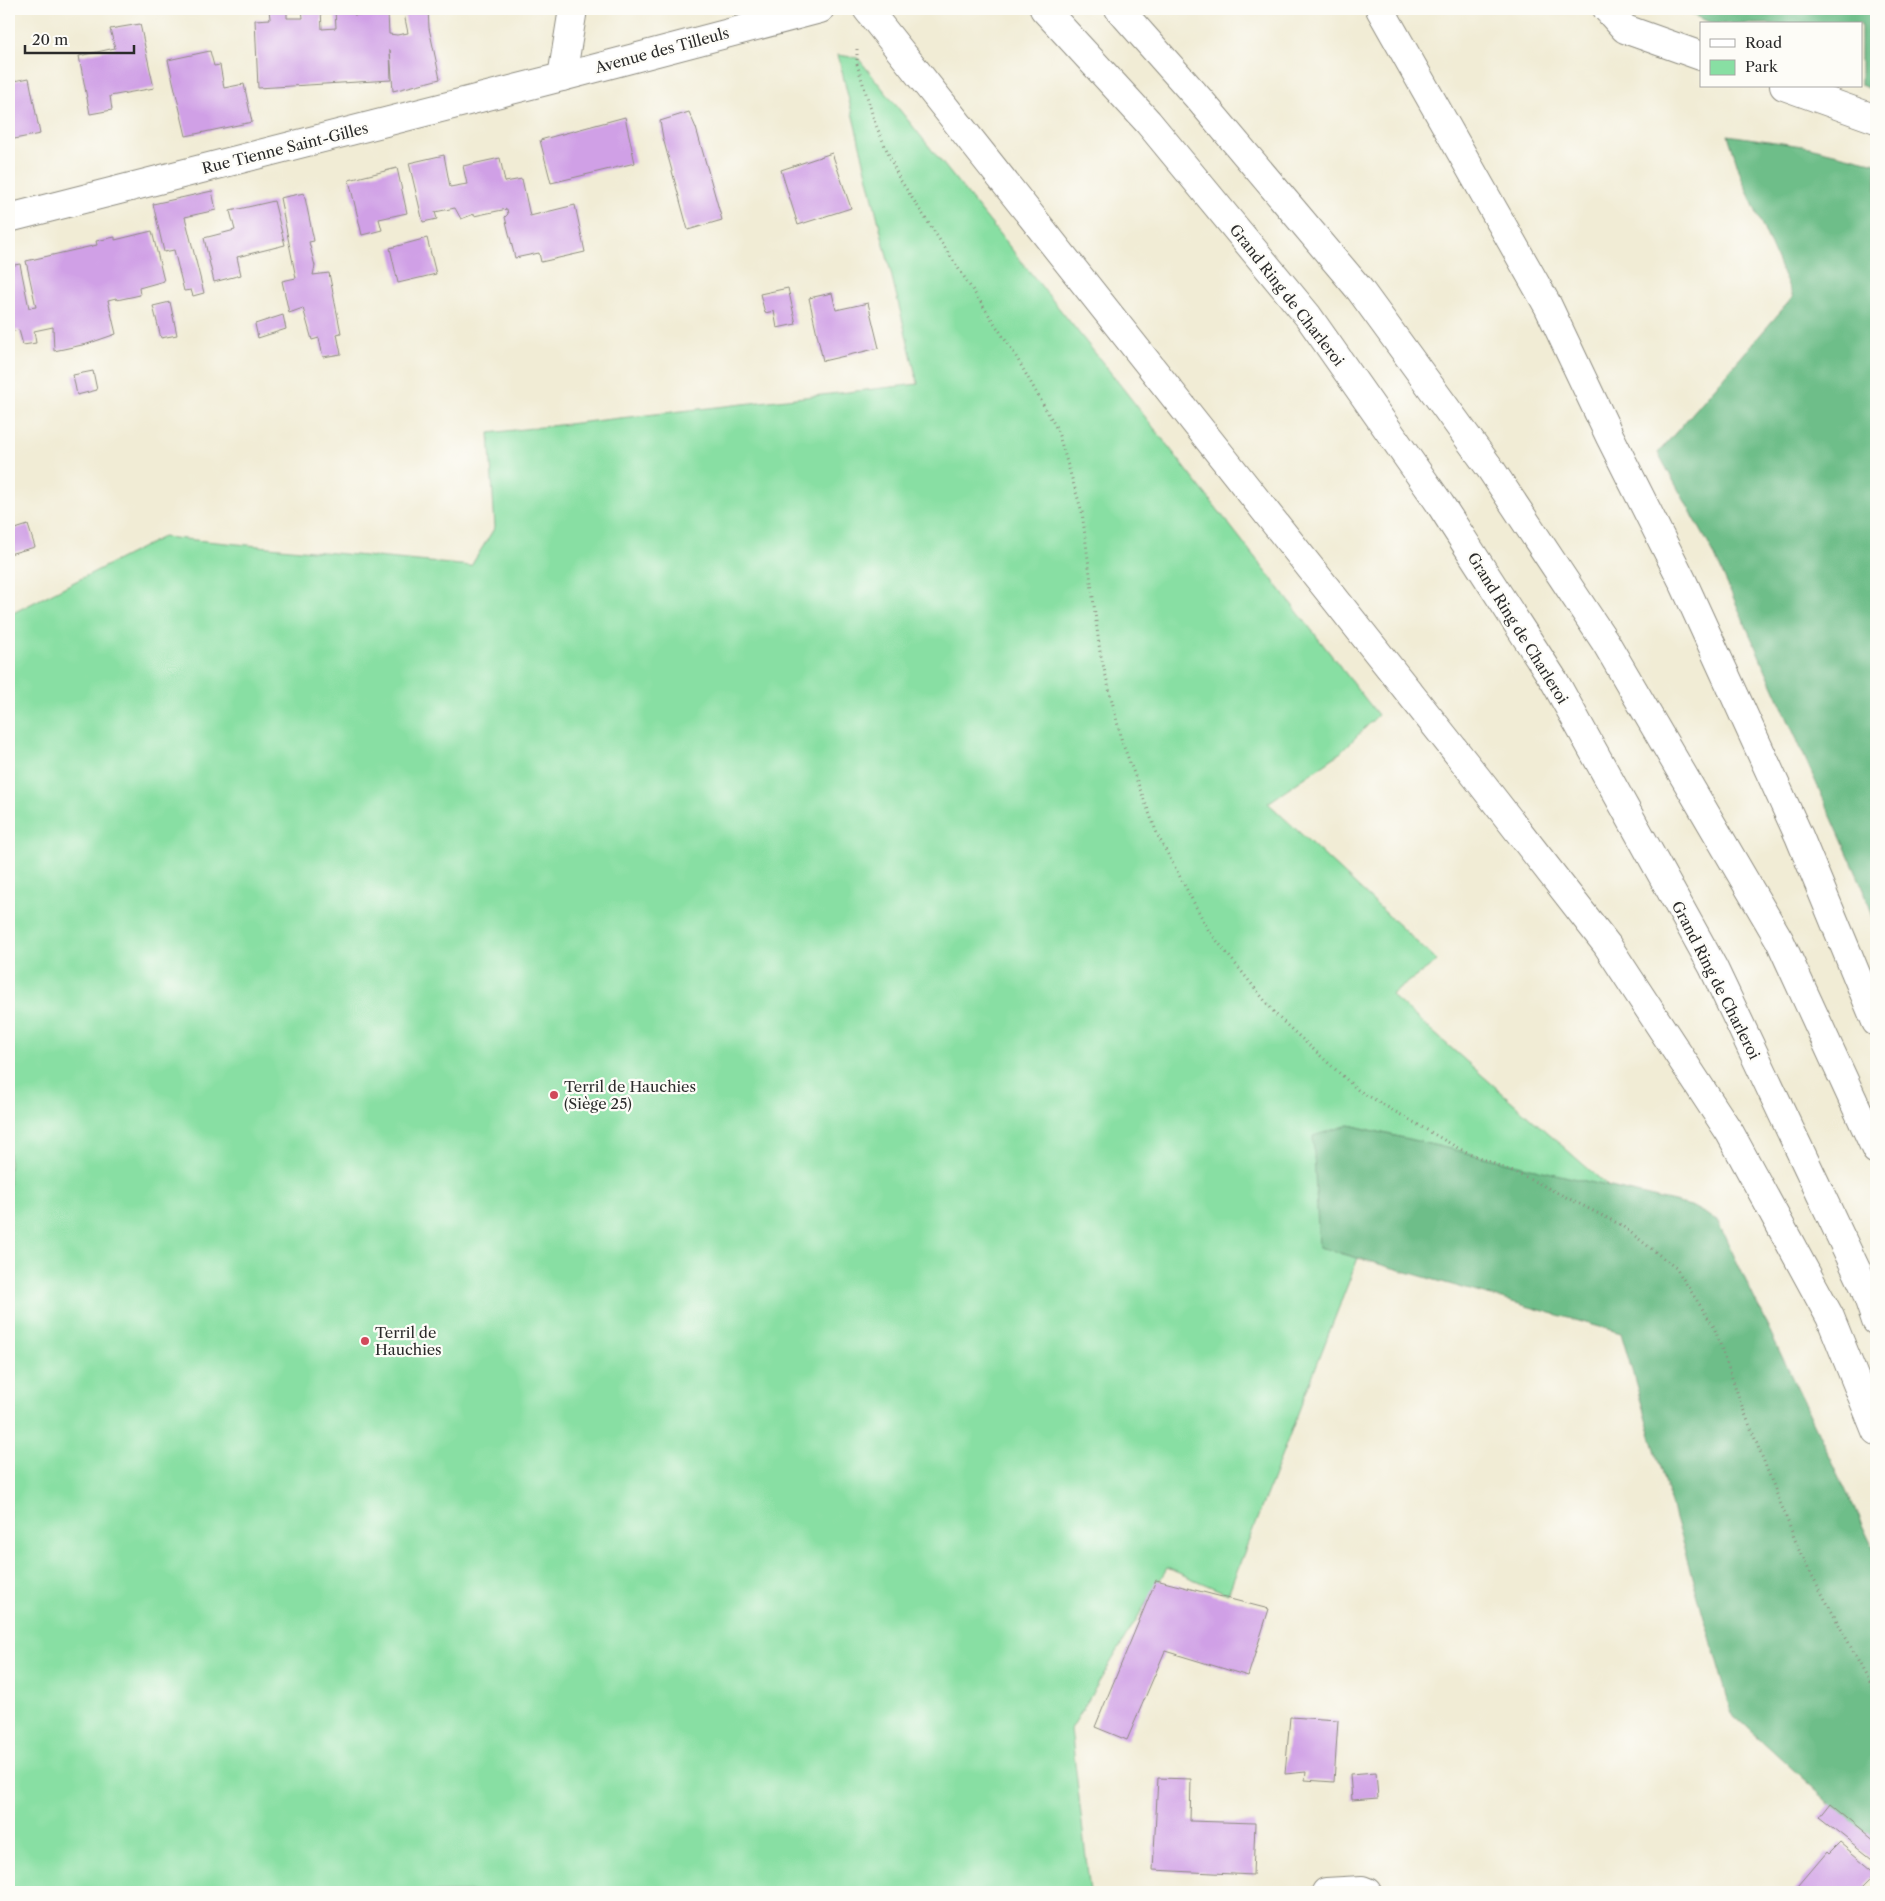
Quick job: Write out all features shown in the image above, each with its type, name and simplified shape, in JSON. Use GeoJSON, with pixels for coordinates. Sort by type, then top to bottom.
{"type":"FeatureCollection","features":[{"type":"Feature","properties":{"kind":"main road"},"geometry":{"type":"LineString","coordinates":[[562,77],[572,9]]}},
{"type":"Feature","properties":{"kind":"main road","name":"Avenue des Tilleuls"},"geometry":{"type":"LineString","coordinates":[[562,77],[820,9]]}},
{"type":"Feature","properties":{"kind":"main road"},"geometry":{"type":"LineString","coordinates":[[867,9],[1477,778],[1607,945],[1730,1132],[1830,1317],[1876,1431]]}},
{"type":"Feature","properties":{"kind":"main road","name":"Grand Ring de Charleroi"},"geometry":{"type":"LineString","coordinates":[[1044,9],[1148,122],[1308,316],[1440,504],[1549,674],[1713,967],[1864,1286],[1876,1321]]}},
{"type":"Feature","properties":{"kind":"main road"},"geometry":{"type":"LineString","coordinates":[[1119,9],[1199,99],[1360,290],[1492,471],[1606,643],[1780,941],[1876,1150]]}},
{"type":"Feature","properties":{"kind":"main road"},"geometry":{"type":"LineString","coordinates":[[1380,9],[1548,306],[1610,437],[1683,582],[1799,836],[1876,1022]]}},
{"type":"Feature","properties":{"kind":"main road"},"geometry":{"type":"LineString","coordinates":[[1607,9],[1625,29],[1700,56]]}},
{"type":"Feature","properties":{"kind":"main road","name":"Rue Tienne Saint-Gilles"},"geometry":{"type":"LineString","coordinates":[[9,218],[562,77]]}},
{"type":"Feature","properties":{"kind":"main road"},"geometry":{"type":"LineString","coordinates":[[1790,88],[1876,119]]}},
{"type":"Feature","properties":{"kind":"main road"},"geometry":{"type":"LineString","coordinates":[[1326,1892],[1362,1890],[1367,1892]]}},
{"type":"Feature","properties":{"kind":"path"},"geometry":{"type":"LineString","coordinates":[[857,46],[856,64],[875,123],[899,178],[1014,353],[1057,429],[1082,512],[1100,652],[1122,742],[1158,836],[1210,931],[1278,1017],[1358,1090],[1458,1148],[1540,1184],[1621,1225],[1676,1268],[1714,1327],[1742,1406],[1801,1555],[1876,1693]]}},
{"type":"Feature","properties":{"kind":"green space"},"geometry":{"type":"Polygon","coordinates":[[[1678,9],[1876,9],[1876,92],[1862,85],[1862,22],[1709,22],[1678,9]]]}},
{"type":"Feature","properties":{"kind":"green space","name":"Terril de Hauchies (Siège 25)"},"geometry":{"type":"Polygon","coordinates":[[[838,55],[858,58],[1107,368],[1378,715],[1339,754],[1268,803],[1437,961],[1391,995],[1609,1187],[1349,1125],[1319,1247],[1358,1258],[1228,1594],[1167,1568],[1071,1729],[1090,1892],[9,1892],[9,615],[163,537],[471,566],[495,527],[489,433],[918,384],[838,55]]]}},
{"type":"Feature","properties":{"kind":"green space"},"geometry":{"type":"Polygon","coordinates":[[[1728,135],[1809,147],[1876,163],[1876,926],[1864,890],[1713,552],[1658,453],[1793,297],[1742,179],[1728,135]]]}},
{"type":"Feature","properties":{"kind":"green space"},"geometry":{"type":"Polygon","coordinates":[[[1349,1125],[1691,1206],[1717,1220],[1876,1554],[1876,1846],[1732,1713],[1621,1333],[1319,1247],[1313,1136],[1349,1125]]]}},
{"type":"Feature","properties":{"kind":"building"},"geometry":{"type":"Polygon","coordinates":[[[269,9],[287,9],[287,18],[303,18],[302,9],[321,9],[322,29],[336,28],[335,9],[354,9],[354,15],[388,13],[389,34],[397,35],[408,33],[403,9],[428,9],[429,28],[440,79],[393,91],[390,50],[391,80],[258,88],[255,20],[270,19],[269,9]]]}},
{"type":"Feature","properties":{"kind":"building"},"geometry":{"type":"Polygon","coordinates":[[[140,24],[154,88],[110,96],[112,110],[90,114],[79,56],[115,48],[110,29],[140,24]]]}},
{"type":"Feature","properties":{"kind":"building"},"geometry":{"type":"Polygon","coordinates":[[[210,51],[214,66],[220,65],[224,88],[244,84],[252,122],[186,136],[168,60],[210,51]]]}},
{"type":"Feature","properties":{"kind":"building"},"geometry":{"type":"Polygon","coordinates":[[[29,78],[40,134],[9,140],[9,82],[29,78]]]}},
{"type":"Feature","properties":{"kind":"building"},"geometry":{"type":"Polygon","coordinates":[[[689,112],[696,128],[722,220],[688,230],[660,121],[689,112]]]}},
{"type":"Feature","properties":{"kind":"building"},"geometry":{"type":"Polygon","coordinates":[[[625,117],[635,163],[551,183],[540,140],[625,117]]]}},
{"type":"Feature","properties":{"kind":"building"},"geometry":{"type":"Polygon","coordinates":[[[832,153],[851,208],[798,225],[781,170],[832,153]]]}},
{"type":"Feature","properties":{"kind":"building"},"geometry":{"type":"Polygon","coordinates":[[[444,155],[450,187],[467,184],[463,166],[500,158],[505,182],[522,179],[530,216],[575,205],[585,252],[541,262],[539,253],[515,258],[505,217],[508,214],[507,209],[474,216],[474,214],[461,219],[455,208],[435,212],[437,219],[423,222],[409,163],[444,155]]]}},
{"type":"Feature","properties":{"kind":"building"},"geometry":{"type":"Polygon","coordinates":[[[397,168],[407,213],[379,219],[382,230],[362,235],[349,180],[397,168]]]}},
{"type":"Feature","properties":{"kind":"building"},"geometry":{"type":"Polygon","coordinates":[[[212,191],[216,210],[185,217],[204,293],[193,296],[191,290],[184,291],[174,250],[164,252],[153,204],[212,191]]]}},
{"type":"Feature","properties":{"kind":"building"},"geometry":{"type":"Polygon","coordinates":[[[304,193],[314,241],[309,242],[315,266],[313,275],[329,273],[341,333],[337,334],[341,354],[323,357],[319,338],[312,340],[303,308],[289,313],[282,281],[296,278],[280,198],[304,193]]]}},
{"type":"Feature","properties":{"kind":"building"},"geometry":{"type":"Polygon","coordinates":[[[274,201],[285,245],[237,257],[241,275],[214,282],[204,238],[235,230],[230,211],[274,201]]]}},
{"type":"Feature","properties":{"kind":"building"},"geometry":{"type":"Polygon","coordinates":[[[152,231],[164,281],[139,288],[140,295],[108,300],[116,334],[87,344],[54,351],[53,327],[34,331],[36,343],[23,345],[19,330],[9,332],[9,266],[20,264],[29,308],[36,307],[26,261],[97,245],[96,241],[115,237],[115,240],[152,231]]]}},
{"type":"Feature","properties":{"kind":"building"},"geometry":{"type":"Polygon","coordinates":[[[427,238],[436,274],[398,283],[390,248],[427,238]]]}},
{"type":"Feature","properties":{"kind":"building"},"geometry":{"type":"Polygon","coordinates":[[[788,288],[796,324],[777,328],[774,311],[765,313],[760,294],[788,288]]]}},
{"type":"Feature","properties":{"kind":"building"},"geometry":{"type":"Polygon","coordinates":[[[832,293],[836,310],[868,303],[879,348],[823,361],[809,298],[832,293]]]}},
{"type":"Feature","properties":{"kind":"building"},"geometry":{"type":"Polygon","coordinates":[[[170,302],[177,335],[161,338],[153,306],[170,302]]]}},
{"type":"Feature","properties":{"kind":"building"},"geometry":{"type":"Polygon","coordinates":[[[283,315],[286,329],[258,338],[255,324],[283,315]]]}},
{"type":"Feature","properties":{"kind":"building"},"geometry":{"type":"Polygon","coordinates":[[[93,371],[97,390],[77,395],[73,375],[93,371]]]}},
{"type":"Feature","properties":{"kind":"building"},"geometry":{"type":"Polygon","coordinates":[[[28,525],[35,547],[9,554],[9,531],[28,525]]]}},
{"type":"Feature","properties":{"kind":"building"},"geometry":{"type":"Polygon","coordinates":[[[1156,1580],[1269,1609],[1248,1676],[1165,1651],[1127,1740],[1095,1727],[1156,1580]]]}},
{"type":"Feature","properties":{"kind":"building"},"geometry":{"type":"Polygon","coordinates":[[[1290,1717],[1338,1720],[1334,1782],[1305,1780],[1306,1772],[1285,1774],[1290,1717]]]}},
{"type":"Feature","properties":{"kind":"building"},"geometry":{"type":"Polygon","coordinates":[[[1376,1772],[1378,1798],[1352,1800],[1350,1774],[1376,1772]]]}},
{"type":"Feature","properties":{"kind":"building"},"geometry":{"type":"Polygon","coordinates":[[[1158,1778],[1191,1779],[1190,1821],[1255,1823],[1253,1875],[1153,1870],[1158,1778]]]}},
{"type":"Feature","properties":{"kind":"building"},"geometry":{"type":"Polygon","coordinates":[[[1830,1803],[1876,1841],[1876,1862],[1819,1817],[1830,1803]]]}},
{"type":"Feature","properties":{"kind":"building"},"geometry":{"type":"Polygon","coordinates":[[[1840,1843],[1876,1873],[1864,1885],[1868,1889],[1866,1892],[1793,1892],[1827,1852],[1829,1854],[1840,1843]]]}},
{"type":"Feature","properties":{"kind":"place","name":"Terril de Hauchies (Siège 25)"},"geometry":{"type":"Point","coordinates":[554,1095]}},
{"type":"Feature","properties":{"kind":"place","name":"Terril de Hauchies"},"geometry":{"type":"Point","coordinates":[365,1341]}}]}
